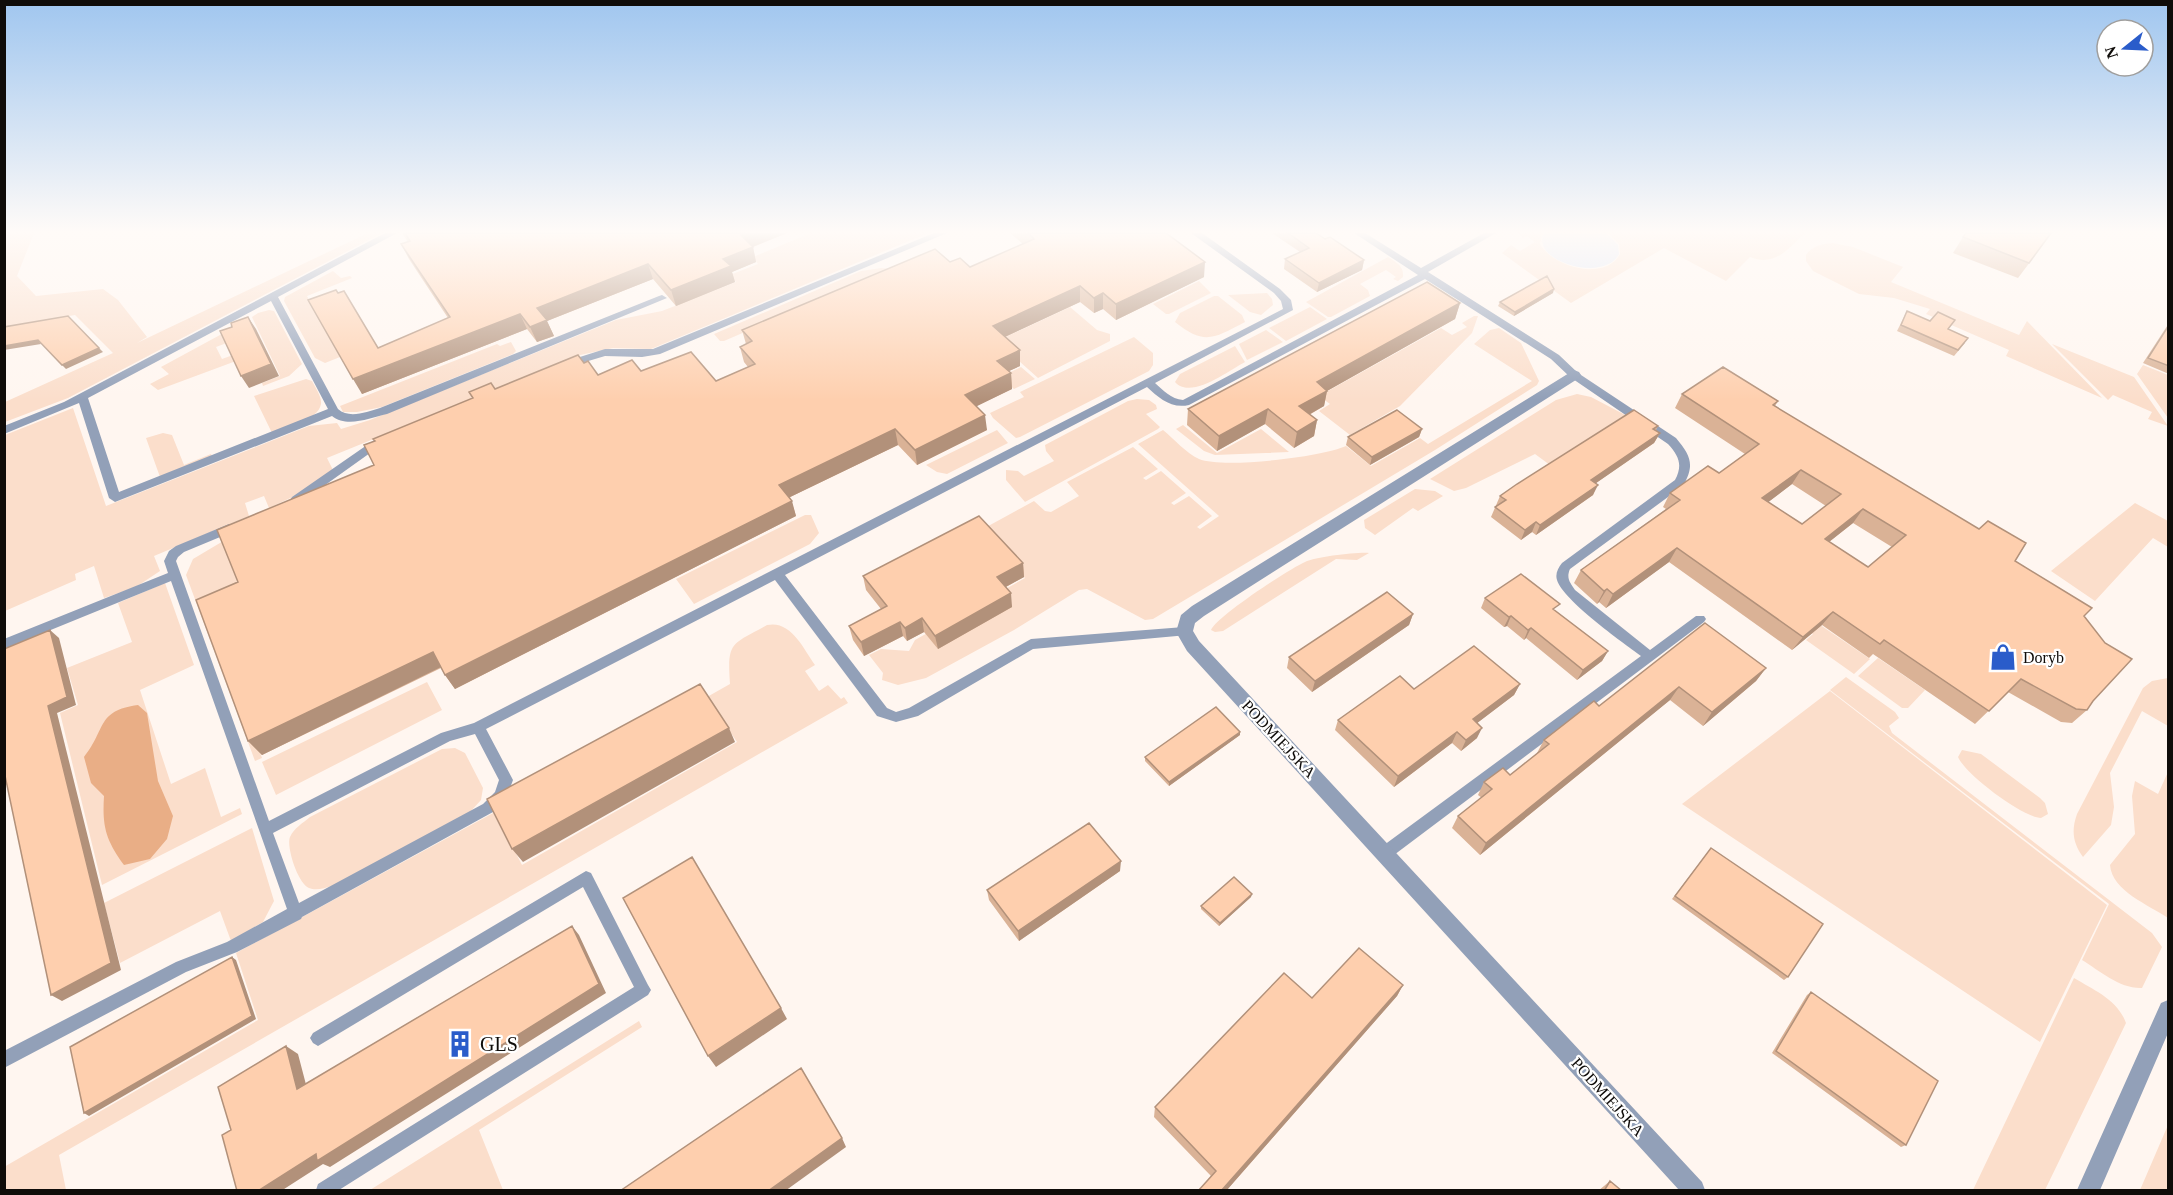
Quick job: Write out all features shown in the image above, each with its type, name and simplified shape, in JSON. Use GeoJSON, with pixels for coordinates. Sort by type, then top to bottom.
{"type":"FeatureCollection","features":[{"type":"Feature","properties":{"kind":"street"},"geometry":{"type":"LineString","coordinates":[[1184,632],[1187,620],[1198,611],[1574,375]]}},
{"type":"Feature","properties":{"kind":"street","name":"PODMIEJSKA"},"geometry":{"type":"LineString","coordinates":[[1184,632],[1193,646],[1694,1191]]}},
{"type":"Feature","properties":{"kind":"street"},"geometry":{"type":"LineString","coordinates":[[2088,1191],[2169,1010]]}},
{"type":"Feature","properties":{"kind":"lane"},"geometry":{"type":"LineString","coordinates":[[4,430],[44,416],[287,289]]}},
{"type":"Feature","properties":{"kind":"lane"},"geometry":{"type":"LineString","coordinates":[[549,372],[581,358],[599,354],[616,352],[644,356],[808,289]]}},
{"type":"Feature","properties":{"kind":"lane"},"geometry":{"type":"LineString","coordinates":[[265,830],[446,737],[477,727],[1149,384],[1288,310],[1289,304],[1284,297],[1273,289]]}},
{"type":"Feature","properties":{"kind":"lane"},"geometry":{"type":"LineString","coordinates":[[1149,384],[1177,404],[1185,403],[1394,289]]}},
{"type":"Feature","properties":{"kind":"lane"},"geometry":{"type":"LineString","coordinates":[[1448,289],[1556,357],[1574,375],[1672,441],[1686,458],[1684,477],[1678,483],[1566,566],[1561,573],[1562,582],[1570,593],[1649,656]]}},
{"type":"Feature","properties":{"kind":"lane"},"geometry":{"type":"LineString","coordinates":[[273,296],[334,411],[339,416],[357,418],[383,411],[662,298]]}},
{"type":"Feature","properties":{"kind":"lane"},"geometry":{"type":"LineString","coordinates":[[82,397],[115,498],[334,411]]}},
{"type":"Feature","properties":{"kind":"lane"},"geometry":{"type":"LineString","coordinates":[[289,503],[388,437]]}},
{"type":"Feature","properties":{"kind":"lane"},"geometry":{"type":"LineString","coordinates":[[245,521],[173,554],[170,561],[296,914]]}},
{"type":"Feature","properties":{"kind":"lane"},"geometry":{"type":"LineString","coordinates":[[777,574],[882,712],[896,717],[913,712],[1031,644],[1184,632]]}},
{"type":"Feature","properties":{"kind":"lane"},"geometry":{"type":"LineString","coordinates":[[4,644],[175,575]]}},
{"type":"Feature","properties":{"kind":"lane"},"geometry":{"type":"LineString","coordinates":[[1385,853],[1700,619]]}},
{"type":"Feature","properties":{"kind":"lane"},"geometry":{"type":"LineString","coordinates":[[4,1060],[182,967],[227,950],[296,914],[496,802],[505,787],[506,780],[477,727]]}},
{"type":"Feature","properties":{"kind":"lane"},"geometry":{"type":"LineString","coordinates":[[318,1038],[586,878],[643,990],[324,1191]]}},
{"type":"Feature","properties":{"kind":"shaded area"},"geometry":{"type":"Polygon","coordinates":[[[5,289],[29,289],[36,296],[103,289],[118,300],[147,337],[137,343],[251,289],[276,289],[68,398],[5,422],[5,402],[113,353],[75,315],[5,327],[5,289]]]}},
{"type":"Feature","properties":{"kind":"shaded area"},"geometry":{"type":"Polygon","coordinates":[[[300,289],[325,289],[307,296],[340,357],[325,363],[315,358],[284,301],[285,297],[300,289]]]}},
{"type":"Feature","properties":{"kind":"shaded area"},"geometry":{"type":"Polygon","coordinates":[[[719,289],[795,289],[651,349],[613,348],[580,355],[327,458],[333,470],[301,493],[269,508],[264,496],[245,503],[249,516],[154,556],[160,571],[136,587],[104,598],[94,566],[75,574],[76,580],[5,611],[5,435],[73,408],[106,506],[309,426],[337,423],[341,429],[370,420],[616,320],[662,311],[719,289]]]}},
{"type":"Feature","properties":{"kind":"shaded area"},"geometry":{"type":"Polygon","coordinates":[[[820,289],[846,289],[724,341],[720,341],[714,334],[820,289]]]}},
{"type":"Feature","properties":{"kind":"shaded area"},"geometry":{"type":"Polygon","coordinates":[[[1183,289],[1207,289],[1211,293],[1169,314],[1153,304],[1183,289]]]}},
{"type":"Feature","properties":{"kind":"shaded area"},"geometry":{"type":"Polygon","coordinates":[[[1330,289],[1366,289],[1370,296],[1331,317],[1306,302],[1330,289]]]}},
{"type":"Feature","properties":{"kind":"shaded area"},"geometry":{"type":"Polygon","coordinates":[[[1551,289],[1595,289],[1571,303],[1551,289]]]}},
{"type":"Feature","properties":{"kind":"shaded area"},"geometry":{"type":"Polygon","coordinates":[[[1849,289],[1907,289],[2019,335],[2027,321],[2102,398],[2006,356],[2009,350],[1926,314],[1930,309],[1894,298],[1859,294],[1849,289]]]}},
{"type":"Feature","properties":{"kind":"shaded area"},"geometry":{"type":"Polygon","coordinates":[[[1267,293],[1273,305],[1261,315],[1250,312],[1228,295],[1267,293]]]}},
{"type":"Feature","properties":{"kind":"shaded area"},"geometry":{"type":"Polygon","coordinates":[[[1218,296],[1242,315],[1245,322],[1217,335],[1202,337],[1185,330],[1175,322],[1180,313],[1218,296]]]}},
{"type":"Feature","properties":{"kind":"shaded area"},"geometry":{"type":"Polygon","coordinates":[[[1070,307],[1097,330],[1110,334],[1110,341],[1038,378],[997,341],[1070,307]]]}},
{"type":"Feature","properties":{"kind":"shaded area"},"geometry":{"type":"Polygon","coordinates":[[[1310,307],[1327,319],[1286,341],[1269,328],[1310,307]]]}},
{"type":"Feature","properties":{"kind":"shaded area"},"geometry":{"type":"Polygon","coordinates":[[[269,310],[274,311],[302,364],[289,376],[263,386],[262,383],[280,376],[252,317],[269,310]]]}},
{"type":"Feature","properties":{"kind":"shaded area"},"geometry":{"type":"Polygon","coordinates":[[[1478,316],[1472,333],[1400,406],[1350,435],[1319,411],[1330,404],[1319,396],[1441,328],[1452,335],[1467,327],[1462,323],[1478,316]]]}},
{"type":"Feature","properties":{"kind":"shaded area"},"geometry":{"type":"Polygon","coordinates":[[[1499,328],[1521,343],[1539,381],[1537,385],[1435,450],[1153,619],[1145,620],[1087,589],[1079,590],[1014,630],[926,678],[898,685],[882,680],[883,673],[869,655],[881,649],[909,651],[915,640],[1025,578],[981,530],[1034,501],[1045,511],[1051,512],[1079,496],[1067,482],[1133,447],[1158,469],[1143,478],[1146,480],[1161,471],[1186,493],[1171,503],[1174,505],[1189,496],[1212,516],[1197,527],[1200,529],[1219,516],[1138,444],[1163,430],[1199,459],[1229,463],[1295,458],[1346,446],[1371,466],[1420,438],[1428,444],[1532,381],[1474,344],[1490,330],[1499,328]]]}},
{"type":"Feature","properties":{"kind":"shaded area"},"geometry":{"type":"Polygon","coordinates":[[[231,329],[240,338],[216,347],[222,359],[233,355],[236,361],[158,390],[150,384],[169,374],[161,367],[231,329]]]}},
{"type":"Feature","properties":{"kind":"shaded area"},"geometry":{"type":"Polygon","coordinates":[[[1266,330],[1283,342],[1247,360],[1239,344],[1266,330]]]}},
{"type":"Feature","properties":{"kind":"shaded area"},"geometry":{"type":"Polygon","coordinates":[[[1134,337],[1153,353],[1153,365],[1149,371],[1020,437],[1016,438],[990,413],[1024,397],[1020,392],[1134,337]]]}},
{"type":"Feature","properties":{"kind":"shaded area"},"geometry":{"type":"Polygon","coordinates":[[[511,342],[516,351],[513,354],[382,407],[343,412],[340,406],[497,344],[500,346],[511,342]]]}},
{"type":"Feature","properties":{"kind":"shaded area"},"geometry":{"type":"Polygon","coordinates":[[[2052,344],[2134,377],[2168,426],[2148,419],[2152,412],[2113,395],[2108,400],[2052,344]]]}},
{"type":"Feature","properties":{"kind":"shaded area"},"geometry":{"type":"Polygon","coordinates":[[[1235,346],[1245,362],[1200,386],[1182,387],[1175,382],[1180,374],[1235,346]]]}},
{"type":"Feature","properties":{"kind":"shaded area"},"geometry":{"type":"Polygon","coordinates":[[[2143,365],[2168,375],[2168,418],[2137,374],[2143,365]]]}},
{"type":"Feature","properties":{"kind":"shaded area"},"geometry":{"type":"Polygon","coordinates":[[[1021,367],[1035,379],[1014,389],[1000,377],[1021,367]]]}},
{"type":"Feature","properties":{"kind":"shaded area"},"geometry":{"type":"Polygon","coordinates":[[[306,379],[312,381],[319,395],[321,404],[319,410],[300,423],[272,433],[254,396],[306,379]]]}},
{"type":"Feature","properties":{"kind":"shaded area"},"geometry":{"type":"Polygon","coordinates":[[[1577,394],[1591,397],[1631,418],[1554,468],[1535,454],[1466,488],[1454,491],[1430,479],[1556,400],[1577,394]]]}},
{"type":"Feature","properties":{"kind":"shaded area"},"geometry":{"type":"Polygon","coordinates":[[[1149,400],[1156,405],[1157,409],[1146,414],[1160,427],[1158,429],[1025,502],[1006,480],[1006,470],[1018,471],[1024,476],[1054,461],[1046,451],[1045,445],[1128,401],[1149,400]]]}},
{"type":"Feature","properties":{"kind":"shaded area"},"geometry":{"type":"Polygon","coordinates":[[[1183,425],[1217,453],[1261,429],[1289,452],[1215,455],[1204,451],[1176,429],[1183,425]]]}},
{"type":"Feature","properties":{"kind":"shaded area"},"geometry":{"type":"Polygon","coordinates":[[[997,430],[1008,443],[947,474],[937,472],[926,465],[997,430]]]}},
{"type":"Feature","properties":{"kind":"shaded area"},"geometry":{"type":"Polygon","coordinates":[[[163,433],[172,435],[184,465],[211,454],[212,456],[160,477],[146,438],[163,433]]]}},
{"type":"Feature","properties":{"kind":"shaded area"},"geometry":{"type":"Polygon","coordinates":[[[1415,489],[1435,491],[1443,496],[1418,511],[1413,508],[1375,535],[1365,528],[1364,520],[1415,489]]]}},
{"type":"Feature","properties":{"kind":"shaded area"},"geometry":{"type":"Polygon","coordinates":[[[2135,503],[2168,521],[2168,547],[2153,538],[2095,601],[2051,571],[2135,503]]]}},
{"type":"Feature","properties":{"kind":"shaded area"},"geometry":{"type":"Polygon","coordinates":[[[805,515],[811,515],[819,533],[810,544],[694,604],[676,579],[805,515]]]}},
{"type":"Feature","properties":{"kind":"shaded area"},"geometry":{"type":"Polygon","coordinates":[[[230,537],[250,597],[209,615],[262,758],[255,761],[186,575],[193,559],[230,537]]]}},
{"type":"Feature","properties":{"kind":"shaded area"},"geometry":{"type":"Polygon","coordinates":[[[1369,553],[1357,560],[1336,559],[1223,631],[1211,630],[1239,605],[1305,562],[1336,555],[1369,553]]]}},
{"type":"Feature","properties":{"kind":"shaded area"},"geometry":{"type":"Polygon","coordinates":[[[1715,565],[1813,620],[1870,659],[1854,674],[1806,640],[1813,634],[1715,565]]]}},
{"type":"Feature","properties":{"kind":"shaded area"},"geometry":{"type":"Polygon","coordinates":[[[165,583],[194,665],[140,690],[171,784],[205,768],[221,817],[240,808],[242,814],[102,885],[60,713],[78,705],[67,668],[132,642],[118,603],[165,583]]]}},
{"type":"Feature","properties":{"kind":"shaded area"},"geometry":{"type":"Polygon","coordinates":[[[767,625],[783,627],[790,631],[815,665],[805,671],[819,691],[828,685],[848,703],[59,1155],[66,1190],[5,1190],[4,1167],[258,1020],[236,953],[495,812],[522,865],[737,742],[707,697],[730,684],[729,659],[734,646],[767,625]]]}},
{"type":"Feature","properties":{"kind":"shaded area"},"geometry":{"type":"Polygon","coordinates":[[[1878,658],[1925,690],[1908,708],[1902,708],[1858,676],[1878,658]]]}},
{"type":"Feature","properties":{"kind":"shaded area"},"geometry":{"type":"Polygon","coordinates":[[[1846,677],[1895,712],[1899,718],[1889,726],[1892,733],[2152,933],[2162,947],[2142,988],[2126,986],[2082,960],[2109,904],[1830,690],[1846,677]]]}},
{"type":"Feature","properties":{"kind":"shaded area"},"geometry":{"type":"Polygon","coordinates":[[[2168,678],[2168,726],[2142,711],[2110,773],[2114,807],[2111,825],[2083,857],[2074,837],[2077,814],[2143,688],[2152,681],[2168,678]]]}},
{"type":"Feature","properties":{"kind":"shaded area"},"geometry":{"type":"Polygon","coordinates":[[[427,682],[442,710],[276,795],[262,762],[427,682]]]}},
{"type":"Feature","properties":{"kind":"shaded area"},"geometry":{"type":"Polygon","coordinates":[[[1830,691],[2107,905],[2040,1042],[1682,804],[1830,691]]]}},
{"type":"Feature","properties":{"kind":"shaded area"},"geometry":{"type":"Polygon","coordinates":[[[138,705],[147,713],[158,781],[173,816],[167,839],[150,859],[124,865],[106,833],[104,796],[91,783],[84,757],[109,716],[125,708],[138,705]]]}},
{"type":"Feature","properties":{"kind":"shaded area"},"geometry":{"type":"Polygon","coordinates":[[[455,748],[465,753],[483,788],[481,800],[470,812],[332,886],[315,889],[305,885],[294,865],[289,842],[290,837],[299,826],[310,817],[442,749],[455,748]]]}},
{"type":"Feature","properties":{"kind":"shaded area"},"geometry":{"type":"Polygon","coordinates":[[[1962,750],[1981,754],[2040,798],[2045,803],[2048,814],[2041,818],[2032,816],[1995,794],[1971,774],[1963,764],[1958,757],[1962,750]]]}},
{"type":"Feature","properties":{"kind":"shaded area"},"geometry":{"type":"Polygon","coordinates":[[[2168,772],[2168,918],[2124,890],[2112,874],[2110,865],[2135,834],[2132,796],[2135,781],[2158,794],[2168,772]]]}},
{"type":"Feature","properties":{"kind":"shaded area"},"geometry":{"type":"Polygon","coordinates":[[[252,828],[274,901],[263,922],[231,941],[220,911],[120,963],[104,903],[252,828]]]}},
{"type":"Feature","properties":{"kind":"shaded area"},"geometry":{"type":"Polygon","coordinates":[[[2074,978],[2111,1002],[2126,1023],[2045,1190],[1973,1190],[2074,978]]]}},
{"type":"Feature","properties":{"kind":"shaded area"},"geometry":{"type":"Polygon","coordinates":[[[639,1021],[642,1027],[479,1130],[503,1190],[370,1190],[639,1021]]]}},
{"type":"Feature","properties":{"kind":"shaded area"},"geometry":{"type":"Polygon","coordinates":[[[2168,1125],[2168,1190],[2140,1190],[2168,1125]]]}},
{"type":"Feature","properties":{"kind":"building"},"geometry":{"type":"Polygon","coordinates":[[[431,289],[586,289],[537,308],[547,320],[530,327],[520,314],[353,379],[308,300],[336,290],[338,293],[344,291],[378,348],[450,317],[431,289]]]}},
{"type":"Feature","properties":{"kind":"building"},"geometry":{"type":"Polygon","coordinates":[[[840,289],[1074,289],[993,326],[1020,350],[997,361],[1011,373],[965,395],[985,415],[915,450],[895,429],[779,485],[792,501],[445,675],[433,652],[248,741],[196,600],[238,582],[217,530],[374,465],[364,445],[375,441],[373,439],[473,398],[469,392],[491,383],[495,389],[578,355],[584,363],[588,361],[598,375],[632,360],[641,371],[691,352],[716,381],[755,364],[740,347],[752,341],[742,330],[840,289]]]}},
{"type":"Feature","properties":{"kind":"building"},"geometry":{"type":"Polygon","coordinates":[[[1083,289],[1148,289],[1116,304],[1103,293],[1094,298],[1083,289]]]}},
{"type":"Feature","properties":{"kind":"building"},"geometry":{"type":"Polygon","coordinates":[[[1414,289],[1438,289],[1460,303],[1317,382],[1327,391],[1299,406],[1317,420],[1297,432],[1268,409],[1219,436],[1188,409],[1414,289]]]}},
{"type":"Feature","properties":{"kind":"building"},"geometry":{"type":"Polygon","coordinates":[[[1524,289],[1554,289],[1515,312],[1500,302],[1524,289]]]}},
{"type":"Feature","properties":{"kind":"building"},"geometry":{"type":"Polygon","coordinates":[[[1907,311],[1930,321],[1938,312],[1955,320],[1948,329],[1968,338],[1958,350],[1901,325],[1907,311]]]}},
{"type":"Feature","properties":{"kind":"building"},"geometry":{"type":"Polygon","coordinates":[[[68,316],[99,348],[62,365],[38,340],[4,346],[4,327],[68,316]]]}},
{"type":"Feature","properties":{"kind":"building"},"geometry":{"type":"Polygon","coordinates":[[[248,317],[271,364],[241,376],[220,331],[232,327],[231,323],[248,317]]]}},
{"type":"Feature","properties":{"kind":"building"},"geometry":{"type":"Polygon","coordinates":[[[2169,325],[2169,366],[2148,358],[2169,325]]]}},
{"type":"Feature","properties":{"kind":"building"},"geometry":{"type":"Polygon","coordinates":[[[1723,367],[1778,401],[1773,405],[1979,529],[1988,521],[2026,543],[2015,561],[2092,608],[2084,616],[2105,643],[2132,659],[2087,710],[2076,709],[2021,679],[1989,711],[1884,640],[1880,644],[1833,612],[1803,637],[1677,548],[1613,594],[1607,589],[1604,591],[1581,570],[1680,500],[1670,493],[1708,466],[1719,473],[1759,444],[1682,394],[1723,367]],[[1801,470],[1762,498],[1802,524],[1841,494],[1801,470]],[[1863,509],[1825,539],[1868,567],[1906,535],[1863,509]]]}},
{"type":"Feature","properties":{"kind":"building"},"geometry":{"type":"Polygon","coordinates":[[[1397,410],[1422,429],[1372,457],[1348,437],[1397,410]]]}},
{"type":"Feature","properties":{"kind":"building"},"geometry":{"type":"Polygon","coordinates":[[[1634,410],[1658,426],[1653,429],[1660,433],[1591,480],[1598,485],[1540,525],[1536,522],[1525,530],[1495,507],[1506,500],[1500,496],[1517,484],[1634,410]]]}},
{"type":"Feature","properties":{"kind":"building"},"geometry":{"type":"Polygon","coordinates":[[[979,516],[1023,563],[997,577],[1011,593],[935,636],[922,618],[905,628],[900,622],[861,642],[849,626],[887,606],[863,576],[979,516]]]}},
{"type":"Feature","properties":{"kind":"building"},"geometry":{"type":"Polygon","coordinates":[[[1521,574],[1560,604],[1553,609],[1608,651],[1583,670],[1531,628],[1528,630],[1485,598],[1521,574]]]}},
{"type":"Feature","properties":{"kind":"building"},"geometry":{"type":"Polygon","coordinates":[[[1387,592],[1413,614],[1315,681],[1289,657],[1387,592]]]}},
{"type":"Feature","properties":{"kind":"building"},"geometry":{"type":"Polygon","coordinates":[[[1705,623],[1766,668],[1712,712],[1679,687],[1486,843],[1458,816],[1492,789],[1484,782],[1503,768],[1510,775],[1549,744],[1544,740],[1594,701],[1599,706],[1705,623]]]}},
{"type":"Feature","properties":{"kind":"building"},"geometry":{"type":"Polygon","coordinates":[[[50,630],[67,697],[48,706],[111,963],[51,995],[4,771],[4,649],[50,630]]]}},
{"type":"Feature","properties":{"kind":"building"},"geometry":{"type":"Polygon","coordinates":[[[1474,646],[1520,684],[1473,719],[1482,728],[1466,740],[1457,732],[1398,776],[1338,720],[1400,676],[1414,689],[1474,646]]]}},
{"type":"Feature","properties":{"kind":"building"},"geometry":{"type":"Polygon","coordinates":[[[700,684],[729,728],[512,849],[487,799],[700,684]]]}},
{"type":"Feature","properties":{"kind":"building"},"geometry":{"type":"Polygon","coordinates":[[[1216,707],[1240,732],[1169,782],[1145,757],[1216,707]]]}},
{"type":"Feature","properties":{"kind":"building"},"geometry":{"type":"Polygon","coordinates":[[[1089,823],[1121,861],[1018,931],[987,890],[1089,823]]]}},
{"type":"Feature","properties":{"kind":"building"},"geometry":{"type":"Polygon","coordinates":[[[1711,848],[1823,924],[1788,977],[1675,896],[1711,848]]]}},
{"type":"Feature","properties":{"kind":"building"},"geometry":{"type":"Polygon","coordinates":[[[692,857],[781,1008],[708,1056],[623,898],[692,857]]]}},
{"type":"Feature","properties":{"kind":"building"},"geometry":{"type":"Polygon","coordinates":[[[1234,877],[1252,894],[1220,923],[1201,906],[1234,877]]]}},
{"type":"Feature","properties":{"kind":"building","name":"GLS"},"geometry":{"type":"Polygon","coordinates":[[[572,926],[599,984],[317,1161],[316,1154],[258,1191],[237,1191],[222,1135],[231,1130],[218,1087],[286,1046],[297,1089],[572,926]]]}},
{"type":"Feature","properties":{"kind":"building"},"geometry":{"type":"Polygon","coordinates":[[[1359,948],[1403,985],[1221,1191],[1198,1191],[1216,1171],[1155,1107],[1284,973],[1312,998],[1359,948]]]}},
{"type":"Feature","properties":{"kind":"building"},"geometry":{"type":"Polygon","coordinates":[[[232,957],[252,1016],[84,1113],[70,1047],[232,957]]]}},
{"type":"Feature","properties":{"kind":"building"},"geometry":{"type":"Polygon","coordinates":[[[1811,992],[1938,1081],[1906,1145],[1776,1051],[1811,992]]]}},
{"type":"Feature","properties":{"kind":"building"},"geometry":{"type":"Polygon","coordinates":[[[801,1068],[842,1138],[768,1191],[620,1191],[801,1068]]]}},
{"type":"Feature","properties":{"kind":"building"},"geometry":{"type":"Polygon","coordinates":[[[1610,1181],[1622,1191],[1604,1191],[1610,1181]]]}},
{"type":"Feature","properties":{"kind":"place","name":"Doryb"},"geometry":{"type":"Point","coordinates":[2003,657]}},
{"type":"Feature","properties":{"kind":"place","name":"GLS"},"geometry":{"type":"Point","coordinates":[460,1044]}}]}
